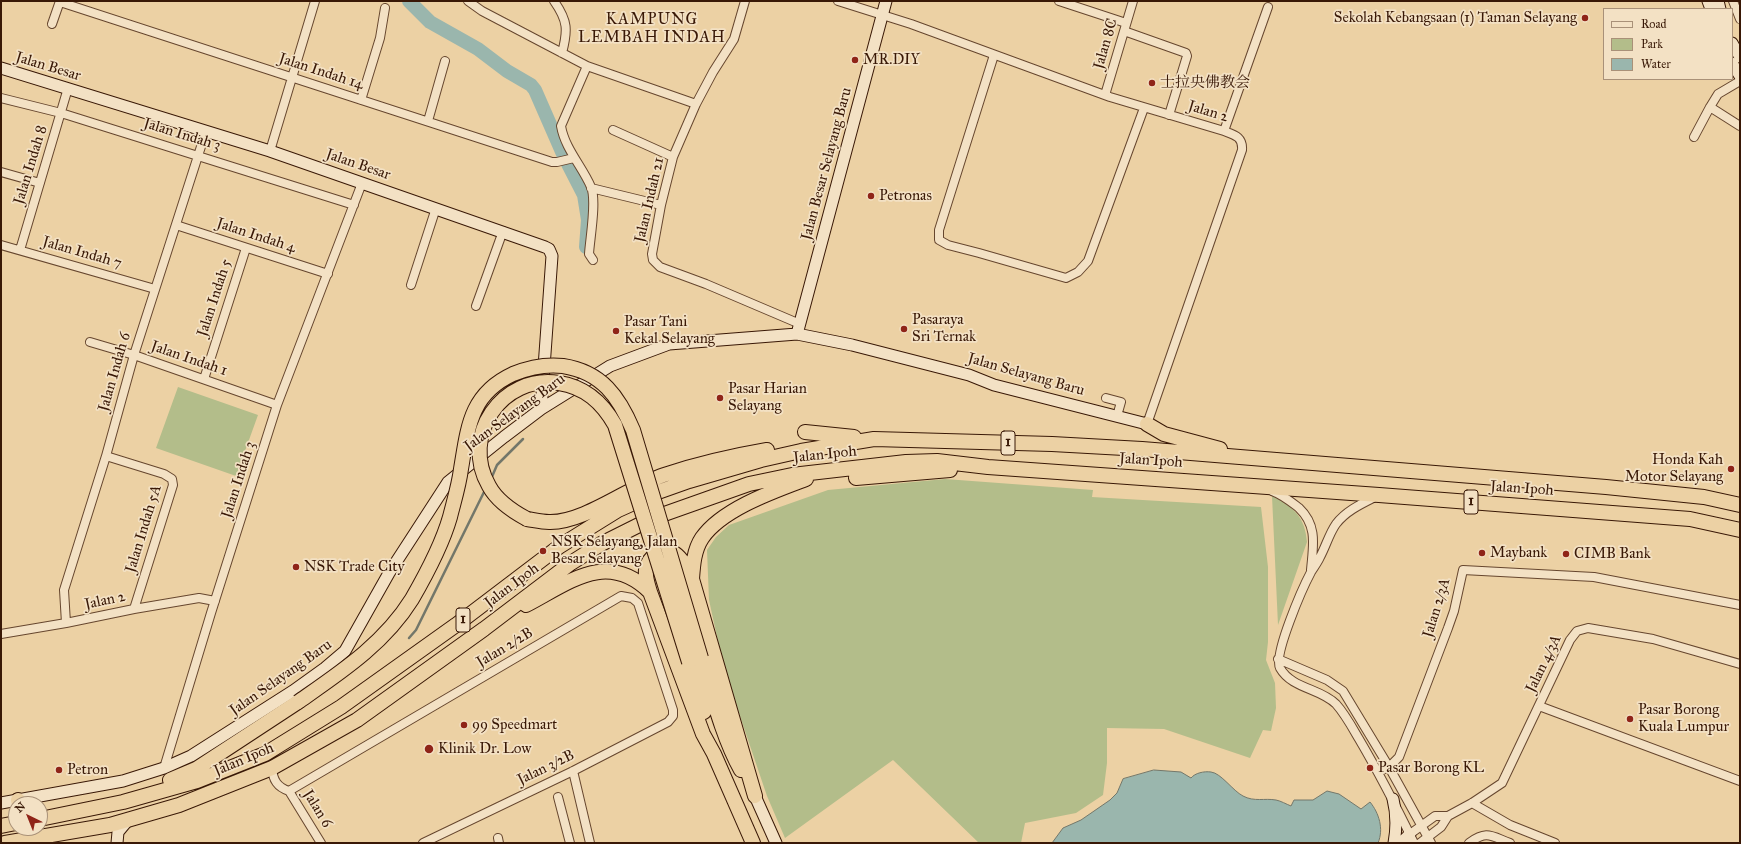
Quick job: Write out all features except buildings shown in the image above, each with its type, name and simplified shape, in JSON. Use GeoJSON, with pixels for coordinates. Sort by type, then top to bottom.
{"type":"FeatureCollection","features":[{"type":"Feature","properties":{"kind":"highway"},"geometry":{"type":"LineString","coordinates":[[57,816],[186,774],[298,702],[364,655],[390,629],[415,593],[442,540],[450,518],[461,471],[469,423],[476,406],[487,392],[503,379],[529,368],[541,366],[566,367],[589,374],[609,389],[618,399],[626,412],[633,430],[695,660],[714,754]]}},
{"type":"Feature","properties":{"kind":"highway"},"geometry":{"type":"LineString","coordinates":[[755,796],[735,760],[714,700],[695,660],[615,425],[608,413],[597,400],[584,390],[569,384],[539,382],[514,392],[499,403],[491,413],[482,432],[480,442],[481,465],[488,486],[505,506],[527,519],[550,522],[566,520],[599,506],[662,476],[724,458],[774,448],[841,444]]}},
{"type":"Feature","properties":{"kind":"highway"},"geometry":{"type":"LineString","coordinates":[[1142,449],[1158,439],[1157,435],[1147,424]]}},
{"type":"Feature","properties":{"kind":"highway"},"geometry":{"type":"LineString","coordinates":[[1147,424],[1164,434],[1245,457]]}},
{"type":"Feature","properties":{"kind":"highway"},"geometry":{"type":"LineString","coordinates":[[805,432],[874,439]]}},
{"type":"Feature","properties":{"kind":"highway","name":"Jalan Ipoh"},"geometry":{"type":"LineString","coordinates":[[48,818],[123,802],[197,781],[265,754],[342,707],[456,625],[560,546],[618,510],[658,492],[731,468],[787,453],[874,439],[1052,444],[1142,449],[1606,487],[1704,497],[1740,505]]}},
{"type":"Feature","properties":{"kind":"highway","name":"Jalan Ipoh"},"geometry":{"type":"LineString","coordinates":[[12,842],[97,828],[128,820],[179,805],[272,768],[357,720],[484,629],[571,563],[601,544],[653,518],[749,484],[792,475],[906,462],[936,461],[988,467],[1252,485],[1690,519],[1740,530]]}},
{"type":"Feature","properties":{"kind":"highway"},"geometry":{"type":"LineString","coordinates":[[856,478],[988,467]]}},
{"type":"Feature","properties":{"kind":"highway"},"geometry":{"type":"LineString","coordinates":[[692,579],[693,564],[702,538],[725,516],[745,505],[820,473]]}},
{"type":"Feature","properties":{"kind":"highway"},"geometry":{"type":"LineString","coordinates":[[1690,519],[1713,533],[1740,540]]}},
{"type":"Feature","properties":{"kind":"highway"},"geometry":{"type":"LineString","coordinates":[[753,843],[714,754],[702,734],[650,592],[646,570],[649,562],[661,551],[668,551],[675,554],[682,560],[692,579],[755,796]]}},
{"type":"Feature","properties":{"kind":"highway"},"geometry":{"type":"LineString","coordinates":[[484,629],[555,590],[579,578],[599,571],[613,571],[628,575],[641,582],[650,592]]}},
{"type":"Feature","properties":{"kind":"street"},"geometry":{"type":"LineString","coordinates":[[270,151],[315,1]]}},
{"type":"Feature","properties":{"kind":"street"},"geometry":{"type":"LineString","coordinates":[[468,1],[482,11],[586,66],[696,104]]}},
{"type":"Feature","properties":{"kind":"street"},"geometry":{"type":"LineString","coordinates":[[554,1],[566,22],[567,35],[562,53]]}},
{"type":"Feature","properties":{"kind":"street","name":"Jalan Indah 21"},"geometry":{"type":"LineString","coordinates":[[745,1],[734,39],[712,72],[696,104],[674,157],[661,205],[652,254],[656,264],[799,329]]}},
{"type":"Feature","properties":{"kind":"street","name":"Jalan 2"},"geometry":{"type":"LineString","coordinates":[[838,1],[882,15],[1105,95],[1224,131],[1240,138],[1242,142],[1242,150],[1147,424]]}},
{"type":"Feature","properties":{"kind":"street","name":"Jalan Besar Selayang Baru"},"geometry":{"type":"LineString","coordinates":[[799,329],[886,1]]}},
{"type":"Feature","properties":{"kind":"street"},"geometry":{"type":"LineString","coordinates":[[1059,1],[1186,53],[1169,115]]}},
{"type":"Feature","properties":{"kind":"street","name":"Jalan 8C"},"geometry":{"type":"LineString","coordinates":[[1105,95],[1133,1]]}},
{"type":"Feature","properties":{"kind":"street"},"geometry":{"type":"LineString","coordinates":[[1733,1],[1740,19]]}},
{"type":"Feature","properties":{"kind":"street"},"geometry":{"type":"LineString","coordinates":[[52,24],[60,2]]}},
{"type":"Feature","properties":{"kind":"street","name":"Jalan Indah 14"},"geometry":{"type":"LineString","coordinates":[[60,2],[552,162],[572,158]]}},
{"type":"Feature","properties":{"kind":"street"},"geometry":{"type":"LineString","coordinates":[[1224,131],[1268,7]]}},
{"type":"Feature","properties":{"kind":"street"},"geometry":{"type":"LineString","coordinates":[[361,100],[380,38],[385,8]]}},
{"type":"Feature","properties":{"kind":"street"},"geometry":{"type":"LineString","coordinates":[[1733,45],[1740,57]]}},
{"type":"Feature","properties":{"kind":"street"},"geometry":{"type":"LineString","coordinates":[[994,55],[940,230],[939,240],[948,245],[1066,278],[1078,272],[1088,261],[1144,108]]}},
{"type":"Feature","properties":{"kind":"street"},"geometry":{"type":"LineString","coordinates":[[428,122],[445,61]]}},
{"type":"Feature","properties":{"kind":"street"},"geometry":{"type":"LineString","coordinates":[[1733,65],[1740,76]]}},
{"type":"Feature","properties":{"kind":"street"},"geometry":{"type":"LineString","coordinates":[[586,66],[562,126],[562,132],[572,158],[591,188],[593,198],[589,254],[594,260]]}},
{"type":"Feature","properties":{"kind":"street","name":"Jalan Besar"},"geometry":{"type":"LineString","coordinates":[[1,68],[270,151],[436,208],[549,249],[552,256],[542,409]]}},
{"type":"Feature","properties":{"kind":"street"},"geometry":{"type":"LineString","coordinates":[[1694,137],[1718,94],[1740,81]]}},
{"type":"Feature","properties":{"kind":"street","name":"Jalan Indah 8"},"geometry":{"type":"LineString","coordinates":[[20,250],[68,88]]}},
{"type":"Feature","properties":{"kind":"street","name":"Jalan Indah 3"},"geometry":{"type":"LineString","coordinates":[[1,98],[61,113],[354,205]]}},
{"type":"Feature","properties":{"kind":"street"},"geometry":{"type":"LineString","coordinates":[[1710,107],[1740,126]]}},
{"type":"Feature","properties":{"kind":"street"},"geometry":{"type":"LineString","coordinates":[[613,130],[674,157]]}},
{"type":"Feature","properties":{"kind":"street","name":"Jalan Indah 6"},"geometry":{"type":"LineString","coordinates":[[66,624],[64,590],[106,456],[134,355],[206,131]]}},
{"type":"Feature","properties":{"kind":"street"},"geometry":{"type":"LineString","coordinates":[[1,172],[40,183]]}},
{"type":"Feature","properties":{"kind":"street","name":"Jalan Indah 3"},"geometry":{"type":"LineString","coordinates":[[164,768],[277,405],[362,183]]}},
{"type":"Feature","properties":{"kind":"street"},"geometry":{"type":"LineString","coordinates":[[591,188],[661,205]]}},
{"type":"Feature","properties":{"kind":"street"},"geometry":{"type":"LineString","coordinates":[[411,285],[436,208]]}},
{"type":"Feature","properties":{"kind":"street","name":"Jalan Indah 4"},"geometry":{"type":"LineString","coordinates":[[176,225],[328,274]]}},
{"type":"Feature","properties":{"kind":"street"},"geometry":{"type":"LineString","coordinates":[[476,306],[503,232]]}},
{"type":"Feature","properties":{"kind":"street","name":"Jalan Indah 7"},"geometry":{"type":"LineString","coordinates":[[1,244],[155,289]]}},
{"type":"Feature","properties":{"kind":"street","name":"Jalan Indah 5"},"geometry":{"type":"LineString","coordinates":[[204,379],[246,248]]}},
{"type":"Feature","properties":{"kind":"street","name":"Jalan Selayang Baru"},"geometry":{"type":"LineString","coordinates":[[48,796],[123,781],[164,768],[191,756],[293,691],[325,668],[345,651],[389,573],[448,482],[542,409],[610,366],[669,344],[799,329],[852,345],[962,373],[994,385],[1147,424]]}},
{"type":"Feature","properties":{"kind":"street","name":"Jalan Indah 1"},"geometry":{"type":"LineString","coordinates":[[90,342],[134,355],[277,405]]}},
{"type":"Feature","properties":{"kind":"street"},"geometry":{"type":"LineString","coordinates":[[1106,398],[1121,402],[1117,416]]}},
{"type":"Feature","properties":{"kind":"street","name":"Jalan Indah 5A"},"geometry":{"type":"LineString","coordinates":[[106,456],[164,474],[172,479],[173,485],[134,609]]}},
{"type":"Feature","properties":{"kind":"street"},"geometry":{"type":"LineString","coordinates":[[1252,485],[1280,494],[1289,499],[1307,516],[1312,527],[1313,543],[1311,573]]}},
{"type":"Feature","properties":{"kind":"street"},"geometry":{"type":"LineString","coordinates":[[1380,495],[1357,506],[1345,514],[1330,533],[1320,558],[1311,573],[1280,647],[1278,658],[1280,668],[1287,677],[1296,683],[1324,695],[1336,704],[1379,771],[1412,838],[1401,843]]}},
{"type":"Feature","properties":{"kind":"street","name":"Jalan 2/3A"},"geometry":{"type":"LineString","coordinates":[[1389,767],[1399,757],[1448,628],[1454,611],[1463,570],[1594,577],[1740,605]]}},
{"type":"Feature","properties":{"kind":"street","name":"Jalan 2/2B"},"geometry":{"type":"LineString","coordinates":[[289,791],[621,596],[632,598],[638,604],[674,710]]}},
{"type":"Feature","properties":{"kind":"street","name":"Jalan 2"},"geometry":{"type":"LineString","coordinates":[[1,634],[66,624],[134,609],[199,598],[215,601]]}},
{"type":"Feature","properties":{"kind":"street","name":"Jalan 4/3A"},"geometry":{"type":"LineString","coordinates":[[1412,838],[1421,825],[1435,816],[1448,816],[1472,803],[1502,783],[1570,640],[1577,631],[1588,628],[1653,639],[1740,664]]}},
{"type":"Feature","properties":{"kind":"street"},"geometry":{"type":"LineString","coordinates":[[1278,658],[1327,680],[1343,691],[1389,767],[1429,841]]}},
{"type":"Feature","properties":{"kind":"street"},"geometry":{"type":"LineString","coordinates":[[1539,706],[1740,781]]}},
{"type":"Feature","properties":{"kind":"street","name":"Jalan 3/2B"},"geometry":{"type":"LineString","coordinates":[[424,843],[573,771],[668,722],[674,710]]}},
{"type":"Feature","properties":{"kind":"street"},"geometry":{"type":"LineString","coordinates":[[1379,771],[1389,767]]}},
{"type":"Feature","properties":{"kind":"street"},"geometry":{"type":"LineString","coordinates":[[272,768],[273,778],[278,785],[289,791]]}},
{"type":"Feature","properties":{"kind":"street"},"geometry":{"type":"LineString","coordinates":[[573,771],[590,843]]}},
{"type":"Feature","properties":{"kind":"street","name":"Jalan 6"},"geometry":{"type":"LineString","coordinates":[[289,791],[321,843]]}},
{"type":"Feature","properties":{"kind":"street"},"geometry":{"type":"LineString","coordinates":[[755,796],[776,843]]}},
{"type":"Feature","properties":{"kind":"street"},"geometry":{"type":"LineString","coordinates":[[558,797],[570,843]]}},
{"type":"Feature","properties":{"kind":"street"},"geometry":{"type":"LineString","coordinates":[[1393,799],[1397,815],[1397,829],[1394,843]]}},
{"type":"Feature","properties":{"kind":"street"},"geometry":{"type":"LineString","coordinates":[[1472,803],[1510,825],[1555,843]]}},
{"type":"Feature","properties":{"kind":"street","name":"Jalan 4/3A"},"geometry":{"type":"LineString","coordinates":[[1420,843],[1429,841],[1448,816]]}},
{"type":"Feature","properties":{"kind":"street"},"geometry":{"type":"LineString","coordinates":[[116,843],[118,832],[128,820]]}},
{"type":"Feature","properties":{"kind":"street"},"geometry":{"type":"LineString","coordinates":[[97,828],[103,830],[116,843]]}},
{"type":"Feature","properties":{"kind":"street"},"geometry":{"type":"LineString","coordinates":[[1469,843],[1482,835],[1488,835],[1510,843]]}},
{"type":"Feature","properties":{"kind":"green space"},"geometry":{"type":"Polygon","coordinates":[[[178,387],[258,415],[236,476],[156,448],[178,387]]]}},
{"type":"Feature","properties":{"kind":"green space"},"geometry":{"type":"Polygon","coordinates":[[[945,479],[1093,490],[1092,497],[1261,507],[1268,567],[1268,642],[1266,660],[1275,683],[1276,708],[1271,731],[1263,730],[1250,758],[1164,729],[1107,728],[1107,763],[1103,795],[1076,813],[1025,823],[1021,843],[979,843],[893,760],[785,838],[767,796],[724,669],[709,600],[707,550],[716,537],[729,525],[828,490],[945,479]]]}},
{"type":"Feature","properties":{"kind":"green space"},"geometry":{"type":"Polygon","coordinates":[[[1272,496],[1286,504],[1301,519],[1306,533],[1307,542],[1278,625],[1272,496]]]}},
{"type":"Feature","properties":{"kind":"water"},"geometry":{"type":"Polygon","coordinates":[[[1154,770],[1181,772],[1191,778],[1200,773],[1215,773],[1239,794],[1247,798],[1276,800],[1291,806],[1294,800],[1313,800],[1327,791],[1339,794],[1361,809],[1370,802],[1380,821],[1380,838],[1378,843],[1052,843],[1063,828],[1081,820],[1110,800],[1117,793],[1123,779],[1154,770]]]}},
{"type":"Feature","properties":{"kind":"waterway"},"geometry":{"type":"LineString","coordinates":[[409,1],[430,22],[478,49],[507,71],[531,85],[535,90],[563,154],[584,195],[588,220],[586,247]]}},
{"type":"Feature","properties":{"kind":"waterway"},"geometry":{"type":"LineString","coordinates":[[491,479],[497,465],[523,439]]}},
{"type":"Feature","properties":{"kind":"waterway"},"geometry":{"type":"LineString","coordinates":[[409,638],[416,630],[485,490]]}},
{"type":"Feature","properties":{"kind":"place","name":"Sekolah Kebangsaan (1) Taman Selayang"},"geometry":{"type":"Point","coordinates":[1585,18]}},
{"type":"Feature","properties":{"kind":"place","name":"MR.DIY"},"geometry":{"type":"Point","coordinates":[855,60]}},
{"type":"Feature","properties":{"kind":"place","name":"士拉央佛教会"},"geometry":{"type":"Point","coordinates":[1152,83]}},
{"type":"Feature","properties":{"kind":"place","name":"Petronas"},"geometry":{"type":"Point","coordinates":[871,196]}},
{"type":"Feature","properties":{"kind":"place","name":"Pasaraya Sri Ternak"},"geometry":{"type":"Point","coordinates":[904,329]}},
{"type":"Feature","properties":{"kind":"place","name":"Pasar Tani Kekal Selayang"},"geometry":{"type":"Point","coordinates":[616,331]}},
{"type":"Feature","properties":{"kind":"place","name":"Pasar Harian Selayang"},"geometry":{"type":"Point","coordinates":[720,398]}},
{"type":"Feature","properties":{"kind":"place","name":"Honda Kah Motor Selayang"},"geometry":{"type":"Point","coordinates":[1731,469]}},
{"type":"Feature","properties":{"kind":"place","name":"NSK Selayang, Jalan Besar Selayang"},"geometry":{"type":"Point","coordinates":[543,551]}},
{"type":"Feature","properties":{"kind":"place","name":"Maybank"},"geometry":{"type":"Point","coordinates":[1482,553]}},
{"type":"Feature","properties":{"kind":"place","name":"CIMB Bank"},"geometry":{"type":"Point","coordinates":[1566,554]}},
{"type":"Feature","properties":{"kind":"place","name":"NSK Trade City"},"geometry":{"type":"Point","coordinates":[296,567]}},
{"type":"Feature","properties":{"kind":"place","name":"Pasar Borong Kuala Lumpur"},"geometry":{"type":"Point","coordinates":[1630,719]}},
{"type":"Feature","properties":{"kind":"place","name":"99 Speedmart"},"geometry":{"type":"Point","coordinates":[464,725]}},
{"type":"Feature","properties":{"kind":"place","name":"Klinik Dr. Low"},"geometry":{"type":"Point","coordinates":[429,749]}},
{"type":"Feature","properties":{"kind":"place","name":"Pasar Borong KL"},"geometry":{"type":"Point","coordinates":[1370,768]}},
{"type":"Feature","properties":{"kind":"place","name":"Petron"},"geometry":{"type":"Point","coordinates":[59,770]}},
{"type":"Feature","properties":{"kind":"district","name":"KAMPUNG LEMBAH INDAH"},"geometry":{"type":"Point","coordinates":[652,29]}}]}
